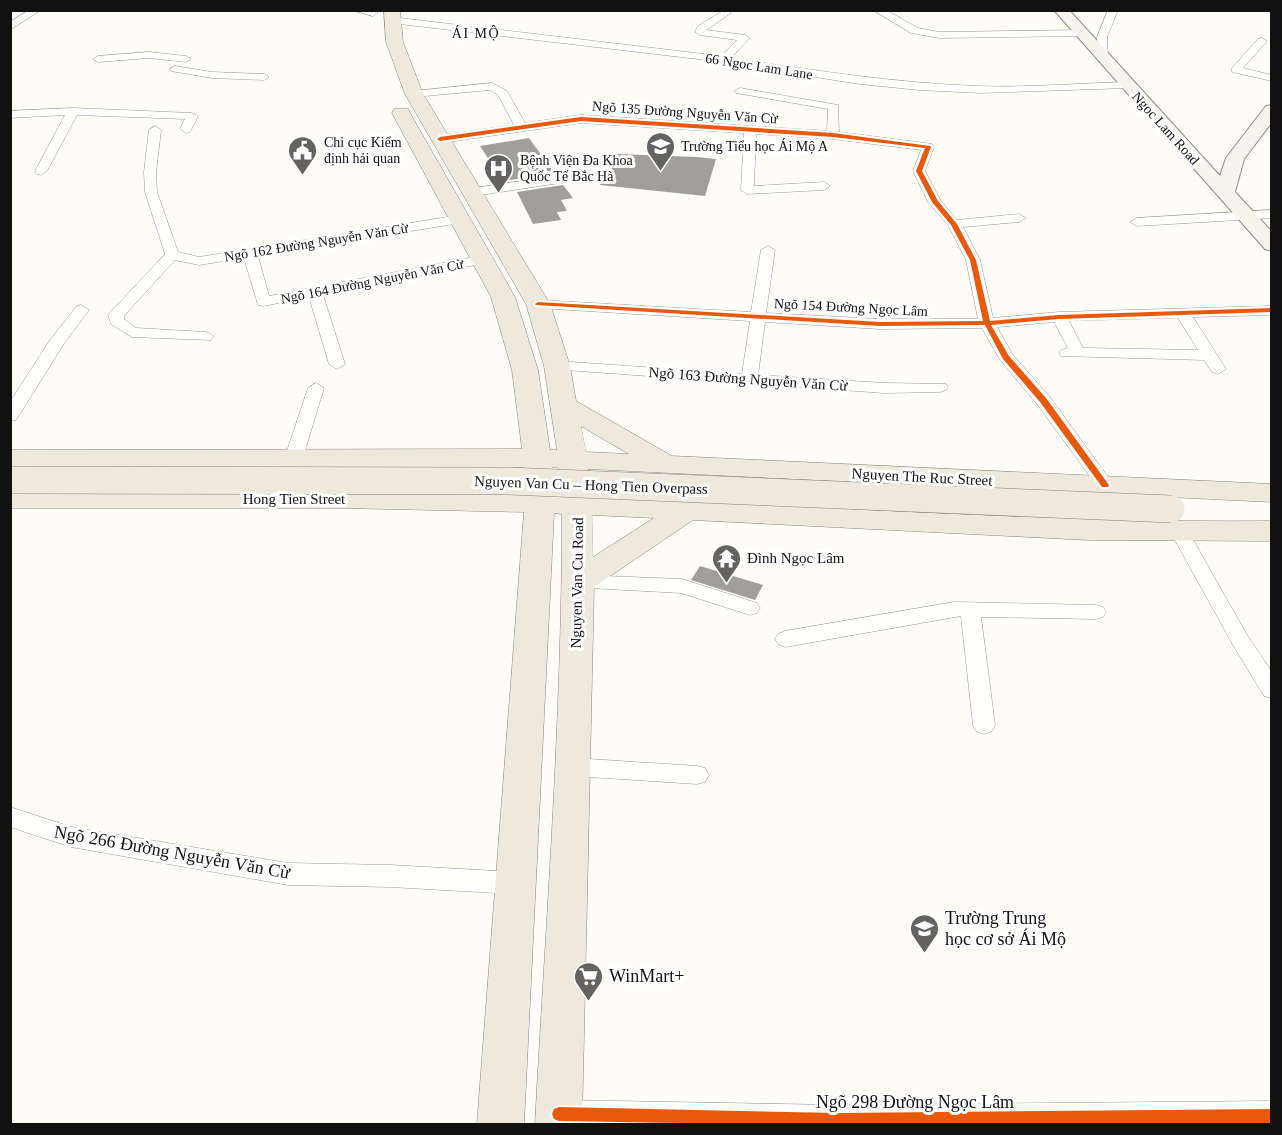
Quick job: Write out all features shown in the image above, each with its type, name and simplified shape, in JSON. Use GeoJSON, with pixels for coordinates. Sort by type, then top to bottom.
{"type":"FeatureCollection","features":[{"type":"Feature","properties":{"kind":"main road","name":"Ngoc Lam Road"},"geometry":{"type":"LineString","coordinates":[[1060,10],[1272,245]]}},
{"type":"Feature","properties":{"kind":"main road","name":"Nguyen Van Cu Road"},"geometry":{"type":"LineString","coordinates":[[378,13],[386,63],[414,94],[474,192],[538,304],[565,406],[577,506],[578,582],[559,1119]]}},
{"type":"Feature","properties":{"kind":"main road"},"geometry":{"type":"LineString","coordinates":[[1077,28],[1110,17]]}},
{"type":"Feature","properties":{"kind":"main road"},"geometry":{"type":"LineString","coordinates":[[390,92],[480,260],[503,297],[525,370],[537,458],[540,503],[500,1125]]}},
{"type":"Feature","properties":{"kind":"main road"},"geometry":{"type":"LineString","coordinates":[[1225,193],[1235,158],[1272,110]]}},
{"type":"Feature","properties":{"kind":"main road"},"geometry":{"type":"LineString","coordinates":[[1193,158],[1235,158]]}},
{"type":"Feature","properties":{"kind":"main road"},"geometry":{"type":"LineString","coordinates":[[565,406],[667,464]]}},
{"type":"Feature","properties":{"kind":"main road"},"geometry":{"type":"LineString","coordinates":[[10,459],[294,457],[573,460]]}},
{"type":"Feature","properties":{"kind":"main road","name":"Nguyen The Ruc Street"},"geometry":{"type":"LineString","coordinates":[[573,460],[1272,493]]}},
{"type":"Feature","properties":{"kind":"main road","name":"Nguyen Van Cu – Hong Tien Overpass"},"geometry":{"type":"LineString","coordinates":[[10,480],[509,480],[1093,508],[1175,521]]}},
{"type":"Feature","properties":{"kind":"main road","name":"Hong Tien Street"},"geometry":{"type":"LineString","coordinates":[[10,500],[362,499],[577,506]]}},
{"type":"Feature","properties":{"kind":"main road"},"geometry":{"type":"LineString","coordinates":[[577,506],[1078,531],[1175,521],[1272,500]]}},
{"type":"Feature","properties":{"kind":"main road"},"geometry":{"type":"LineString","coordinates":[[578,582],[686,511]]}},
{"type":"Feature","properties":{"kind":"main road"},"geometry":{"type":"LineString","coordinates":[[1175,521],[1272,522]]}},
{"type":"Feature","properties":{"kind":"main road"},"geometry":{"type":"LineString","coordinates":[[1175,521],[1272,531]]}},
{"type":"Feature","properties":{"kind":"street"},"geometry":{"type":"LineString","coordinates":[[10,27],[36,10]]}},
{"type":"Feature","properties":{"kind":"street"},"geometry":{"type":"LineString","coordinates":[[723,60],[745,38],[701,30],[726,13],[724,10]]}},
{"type":"Feature","properties":{"kind":"street"},"geometry":{"type":"LineString","coordinates":[[878,10],[915,31],[939,35],[1077,28]]}},
{"type":"Feature","properties":{"kind":"street","name":"66 Ngoc Lam Lane"},"geometry":{"type":"LineString","coordinates":[[378,13],[860,81],[919,87],[980,90],[1128,85]]}},
{"type":"Feature","properties":{"kind":"street"},"geometry":{"type":"LineString","coordinates":[[1103,58],[1102,37],[1110,17]]}},
{"type":"Feature","properties":{"kind":"street"},"geometry":{"type":"LineString","coordinates":[[1262,41],[1236,70],[1272,78]]}},
{"type":"Feature","properties":{"kind":"street"},"geometry":{"type":"LineString","coordinates":[[98,59],[149,55],[186,59]]}},
{"type":"Feature","properties":{"kind":"street"},"geometry":{"type":"LineString","coordinates":[[175,69],[212,75],[264,76]]}},
{"type":"Feature","properties":{"kind":"street"},"geometry":{"type":"LineString","coordinates":[[414,94],[492,86],[502,93],[522,126]]}},
{"type":"Feature","properties":{"kind":"street"},"geometry":{"type":"LineString","coordinates":[[740,91],[834,107],[833,135]]}},
{"type":"Feature","properties":{"kind":"street"},"geometry":{"type":"LineString","coordinates":[[41,171],[73,111]]}},
{"type":"Feature","properties":{"kind":"street"},"geometry":{"type":"LineString","coordinates":[[10,115],[73,111],[192,116],[186,129]]}},
{"type":"Feature","properties":{"kind":"street","name":"Ngõ 135 Đường Nguyễn Văn Cừ"},"geometry":{"type":"LineString","coordinates":[[440,139],[581,119],[833,135],[928,147],[919,171],[935,202],[954,224]]}},
{"type":"Feature","properties":{"kind":"street"},"geometry":{"type":"LineString","coordinates":[[750,129],[747,190],[824,186]]}},
{"type":"Feature","properties":{"kind":"street"},"geometry":{"type":"LineString","coordinates":[[155,130],[150,172],[151,192],[172,255],[116,315],[116,321],[132,332],[206,337]]}},
{"type":"Feature","properties":{"kind":"street"},"geometry":{"type":"LineString","coordinates":[[474,192],[582,176]]}},
{"type":"Feature","properties":{"kind":"street"},"geometry":{"type":"LineString","coordinates":[[1137,222],[1272,214]]}},
{"type":"Feature","properties":{"kind":"street"},"geometry":{"type":"LineString","coordinates":[[1019,218],[954,224],[973,260],[987,323],[1006,357],[1043,400],[1105,485]]}},
{"type":"Feature","properties":{"kind":"street","name":"Ngõ 162 Đường Nguyễn Văn Cừ"},"geometry":{"type":"LineString","coordinates":[[172,255],[199,261],[459,219]]}},
{"type":"Feature","properties":{"kind":"street"},"geometry":{"type":"LineString","coordinates":[[749,380],[768,250]]}},
{"type":"Feature","properties":{"kind":"street","name":"Ngõ 164 Đường Nguyễn Văn Cừ"},"geometry":{"type":"LineString","coordinates":[[250,253],[263,302],[480,260]]}},
{"type":"Feature","properties":{"kind":"street"},"geometry":{"type":"LineString","coordinates":[[315,292],[337,364]]}},
{"type":"Feature","properties":{"kind":"street","name":"Ngõ 154 Đường Ngọc Lâm"},"geometry":{"type":"LineString","coordinates":[[538,304],[880,324],[987,323],[1059,317],[1272,310]]}},
{"type":"Feature","properties":{"kind":"street"},"geometry":{"type":"LineString","coordinates":[[10,416],[58,340],[81,310]]}},
{"type":"Feature","properties":{"kind":"street"},"geometry":{"type":"LineString","coordinates":[[1182,312],[1218,369]]}},
{"type":"Feature","properties":{"kind":"street"},"geometry":{"type":"LineString","coordinates":[[1059,317],[1072,353],[1209,355]]}},
{"type":"Feature","properties":{"kind":"street","name":"Ngõ 163 Đường Nguyễn Văn Cừ"},"geometry":{"type":"LineString","coordinates":[[556,366],[884,388],[940,387]]}},
{"type":"Feature","properties":{"kind":"street"},"geometry":{"type":"LineString","coordinates":[[294,457],[316,388]]}},
{"type":"Feature","properties":{"kind":"street"},"geometry":{"type":"LineString","coordinates":[[1175,521],[1240,640],[1272,690]]}},
{"type":"Feature","properties":{"kind":"street"},"geometry":{"type":"LineString","coordinates":[[578,582],[682,586],[750,608]]}},
{"type":"Feature","properties":{"kind":"street"},"geometry":{"type":"LineString","coordinates":[[785,639],[954,609],[1096,612]]}},
{"type":"Feature","properties":{"kind":"street"},"geometry":{"type":"LineString","coordinates":[[970,610],[984,725]]}},
{"type":"Feature","properties":{"kind":"street"},"geometry":{"type":"LineString","coordinates":[[573,767],[697,775]]}},
{"type":"Feature","properties":{"kind":"street","name":"Ngõ 266 Đường Nguyễn Văn Cừ"},"geometry":{"type":"LineString","coordinates":[[10,817],[71,837],[288,874],[390,876],[516,883]]}},
{"type":"Feature","properties":{"kind":"street","name":"Ngõ 298 Đường Ngọc Lâm"},"geometry":{"type":"LineString","coordinates":[[559,1119],[971,1122],[1272,1116]]}},
{"type":"Feature","properties":{"kind":"building"},"geometry":{"type":"Polygon","coordinates":[[[529,138],[555,174],[503,181],[480,146],[529,138]]]}},
{"type":"Feature","properties":{"kind":"building","name":"Trường Tiểu học Ái Mộ A"},"geometry":{"type":"Polygon","coordinates":[[[617,154],[716,159],[705,196],[600,185],[617,154]]]}},
{"type":"Feature","properties":{"kind":"building"},"geometry":{"type":"Polygon","coordinates":[[[563,185],[573,198],[561,200],[567,211],[557,212],[561,220],[533,224],[517,192],[563,185]]]}},
{"type":"Feature","properties":{"kind":"building","name":"Đình Ngọc Lâm"},"geometry":{"type":"Polygon","coordinates":[[[700,566],[763,585],[755,600],[691,580],[700,566]]]}},
{"type":"Feature","properties":{"kind":"cycle path"},"geometry":{"type":"LineString","coordinates":[[440,139],[581,119],[833,135],[928,147],[919,171],[935,202],[954,224],[973,260],[987,323],[1006,357],[1043,400],[1105,485]]}},
{"type":"Feature","properties":{"kind":"cycle path"},"geometry":{"type":"LineString","coordinates":[[538,304],[880,324],[987,323],[1059,317],[1272,310]]}},
{"type":"Feature","properties":{"kind":"cycle path"},"geometry":{"type":"LineString","coordinates":[[559,1114],[837,1120],[1272,1116]]}},
{"type":"Feature","properties":{"kind":"place","name":"Trường Tiểu học Ái Mộ A"},"geometry":{"type":"Point","coordinates":[660,172]}},
{"type":"Feature","properties":{"kind":"place","name":"Chi cục Kiểm định hải quan"},"geometry":{"type":"Point","coordinates":[303,176]}},
{"type":"Feature","properties":{"kind":"place","name":"Bệnh Viện Đa Khoa Quốc Tế Bắc Hà"},"geometry":{"type":"Point","coordinates":[499,194]}},
{"type":"Feature","properties":{"kind":"place","name":"Đình Ngọc Lâm"},"geometry":{"type":"Point","coordinates":[726,584]}},
{"type":"Feature","properties":{"kind":"place","name":"Trường Trung học cơ sở Ái Mộ"},"geometry":{"type":"Point","coordinates":[924,954]}},
{"type":"Feature","properties":{"kind":"place","name":"WinMart+"},"geometry":{"type":"Point","coordinates":[588,1002]}},
{"type":"Feature","properties":{"kind":"district","name":"ÁI MỘ"},"geometry":{"type":"Point","coordinates":[476,33]}}]}
